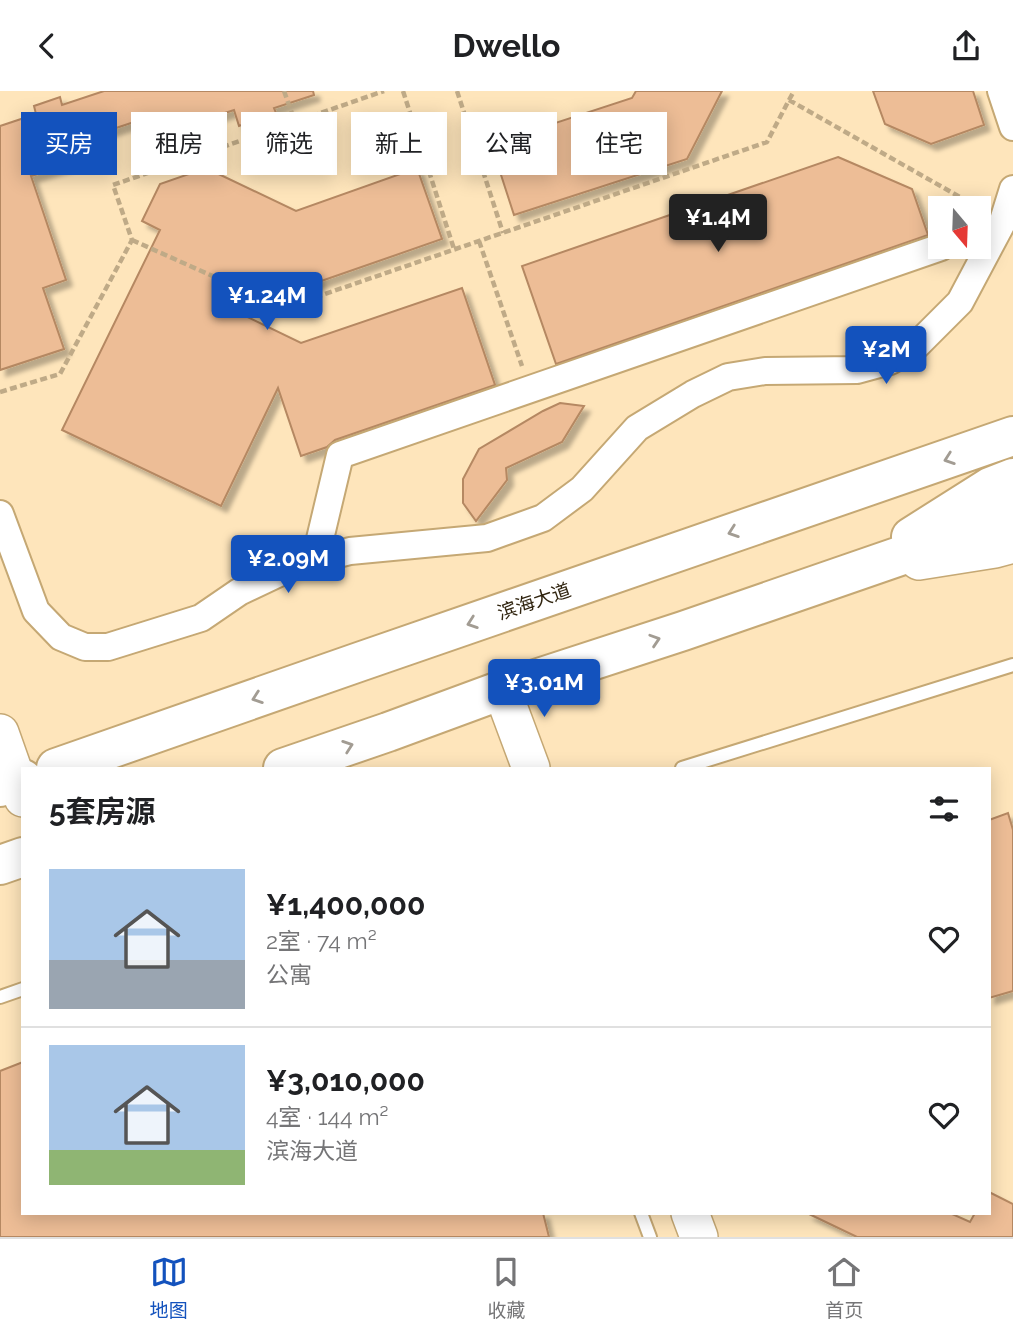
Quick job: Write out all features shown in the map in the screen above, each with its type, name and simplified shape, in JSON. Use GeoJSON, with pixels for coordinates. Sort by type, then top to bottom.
{"type":"FeatureCollection","features":[{"type":"Feature","properties":{"kind":"highway","name":"滨海大道"},"geometry":{"type":"LineString","coordinates":[[59,767],[1013,436]]}},
{"type":"Feature","properties":{"kind":"highway"},"geometry":{"type":"LineString","coordinates":[[859,570],[990,487],[1013,478]]}},
{"type":"Feature","properties":{"kind":"highway"},"geometry":{"type":"LineString","coordinates":[[286,767],[502,689],[695,627],[1013,517]]}},
{"type":"Feature","properties":{"kind":"street"},"geometry":{"type":"LineString","coordinates":[[1001,91],[1013,127]]}},
{"type":"Feature","properties":{"kind":"street"},"geometry":{"type":"LineString","coordinates":[[0,514],[36,611],[61,637],[85,647],[108,647],[201,618],[239,592],[296,565],[351,551],[486,538],[543,518],[582,489],[637,428],[692,394],[728,377],[765,371],[857,370],[890,361],[916,346],[960,302],[1003,222],[1013,190]]}},
{"type":"Feature","properties":{"kind":"street"},"geometry":{"type":"LineString","coordinates":[[991,227],[1003,222]]}},
{"type":"Feature","properties":{"kind":"street"},"geometry":{"type":"LineString","coordinates":[[315,560],[340,455],[928,252]]}},
{"type":"Feature","properties":{"kind":"street"},"geometry":{"type":"LineString","coordinates":[[859,570],[1013,544]]}},
{"type":"Feature","properties":{"kind":"street"},"geometry":{"type":"LineString","coordinates":[[502,689],[531,767]]}},
{"type":"Feature","properties":{"kind":"street"},"geometry":{"type":"LineString","coordinates":[[0,733],[16,786]]}},
{"type":"Feature","properties":{"kind":"street"},"geometry":{"type":"LineString","coordinates":[[691,1215],[699,1237]]}},
{"type":"Feature","properties":{"kind":"lane"},"geometry":{"type":"LineString","coordinates":[[685,767],[1013,665]]}},
{"type":"Feature","properties":{"kind":"lane"},"geometry":{"type":"LineString","coordinates":[[0,997],[21,990]]}},
{"type":"Feature","properties":{"kind":"lane"},"geometry":{"type":"LineString","coordinates":[[642,1215],[650,1237]]}},
{"type":"Feature","properties":{"kind":"path"},"geometry":{"type":"LineString","coordinates":[[284,91],[291,112]]}},
{"type":"Feature","properties":{"kind":"path"},"geometry":{"type":"LineString","coordinates":[[324,112],[384,91]]}},
{"type":"Feature","properties":{"kind":"path"},"geometry":{"type":"LineString","coordinates":[[403,91],[454,249]]}},
{"type":"Feature","properties":{"kind":"path"},"geometry":{"type":"LineString","coordinates":[[457,91],[503,233]]}},
{"type":"Feature","properties":{"kind":"path"},"geometry":{"type":"LineString","coordinates":[[241,141],[113,185],[132,240],[284,308],[767,142],[794,91]]}},
{"type":"Feature","properties":{"kind":"path"},"geometry":{"type":"LineString","coordinates":[[789,100],[1003,222]]}},
{"type":"Feature","properties":{"kind":"path"},"geometry":{"type":"LineString","coordinates":[[0,392],[60,374],[132,240]]}},
{"type":"Feature","properties":{"kind":"path"},"geometry":{"type":"LineString","coordinates":[[479,241],[530,390]]}},
{"type":"Feature","properties":{"kind":"building"},"geometry":{"type":"Polygon","coordinates":[[[104,91],[313,91],[314,95],[274,108],[276,112],[241,112],[239,126],[234,110],[227,112],[131,112],[131,123],[117,128],[117,112],[36,112],[34,106],[60,97],[62,105],[104,91]]]}},
{"type":"Feature","properties":{"kind":"building"},"geometry":{"type":"Polygon","coordinates":[[[636,91],[722,91],[687,159],[667,165],[667,112],[589,112],[632,98],[636,91]]]}},
{"type":"Feature","properties":{"kind":"building"},"geometry":{"type":"Polygon","coordinates":[[[873,91],[973,91],[984,125],[931,144],[885,124],[873,91]]]}},
{"type":"Feature","properties":{"kind":"building"},"geometry":{"type":"Polygon","coordinates":[[[571,118],[571,175],[638,175],[514,215],[501,175],[557,175],[557,122],[571,118]]]}},
{"type":"Feature","properties":{"kind":"building"},"geometry":{"type":"Polygon","coordinates":[[[21,119],[21,175],[34,175],[31,176],[66,280],[43,288],[64,349],[0,370],[0,126],[21,119]]]}},
{"type":"Feature","properties":{"kind":"building"},"geometry":{"type":"Polygon","coordinates":[[[838,157],[912,189],[928,235],[556,364],[522,266],[838,157]]]}},
{"type":"Feature","properties":{"kind":"building"},"geometry":{"type":"Polygon","coordinates":[[[186,175],[221,175],[296,211],[397,175],[419,175],[442,239],[235,311],[301,343],[462,288],[495,385],[335,440],[327,447],[301,456],[278,388],[221,506],[62,430],[160,230],[142,221],[160,184],[186,175]]]}},
{"type":"Feature","properties":{"kind":"building"},"geometry":{"type":"Polygon","coordinates":[[[560,403],[584,406],[562,442],[506,468],[507,480],[476,521],[463,503],[463,479],[479,449],[560,403]]]}},
{"type":"Feature","properties":{"kind":"building"},"geometry":{"type":"Polygon","coordinates":[[[1008,813],[1013,830],[1013,991],[991,997],[991,819],[1008,813]]]}},
{"type":"Feature","properties":{"kind":"building"},"geometry":{"type":"Polygon","coordinates":[[[21,1063],[21,1215],[544,1215],[549,1237],[0,1237],[0,1071],[21,1063]]]}},
{"type":"Feature","properties":{"kind":"building"},"geometry":{"type":"Polygon","coordinates":[[[991,1193],[1013,1204],[1013,1237],[857,1237],[811,1215],[954,1215],[970,1222],[974,1215],[991,1215],[991,1193]]]}}]}
